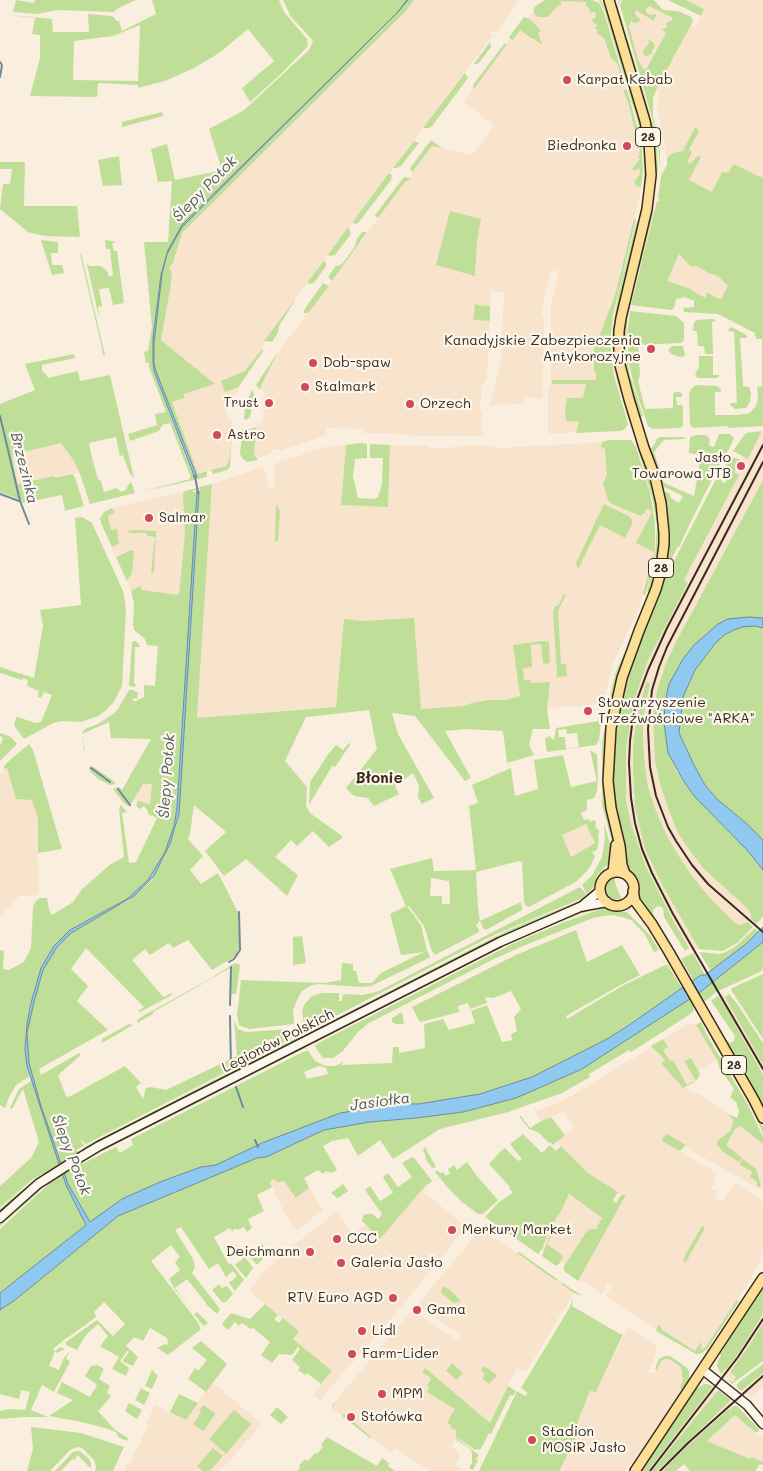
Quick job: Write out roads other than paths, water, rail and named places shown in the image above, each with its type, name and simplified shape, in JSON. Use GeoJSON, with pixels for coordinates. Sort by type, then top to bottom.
{"type":"FeatureCollection","features":[{"type":"Feature","properties":{"kind":"main road","name":"28"},"geometry":{"type":"LineString","coordinates":[[609,0],[645,121],[652,175],[647,209],[620,318],[620,365],[658,487],[663,519],[664,544],[656,589],[622,678],[610,728],[608,781],[611,808],[620,846],[622,865],[625,874],[632,881],[635,901],[669,952],[763,1118]]}},
{"type":"Feature","properties":{"kind":"main road","name":"28"},"geometry":{"type":"LineString","coordinates":[[600,891],[602,881],[613,872],[616,855],[616,830]]}},
{"type":"Feature","properties":{"kind":"main road"},"geometry":{"type":"LineString","coordinates":[[613,872],[625,874]]}},
{"type":"Feature","properties":{"kind":"main road"},"geometry":{"type":"LineString","coordinates":[[600,891],[607,902],[616,905],[625,903],[634,892]]}},
{"type":"Feature","properties":{"kind":"main road","name":"Legionów Polskich"},"geometry":{"type":"LineString","coordinates":[[580,907],[600,891]]}},
{"type":"Feature","properties":{"kind":"main road","name":"Legionów Polskich"},"geometry":{"type":"LineString","coordinates":[[0,1218],[44,1180],[78,1158],[466,959],[580,907],[607,902]]}},
{"type":"Feature","properties":{"kind":"main road","name":"28"},"geometry":{"type":"LineString","coordinates":[[625,903],[655,929]]}},
{"type":"Feature","properties":{"kind":"main road"},"geometry":{"type":"LineString","coordinates":[[635,1471],[763,1278]]}},
{"type":"Feature","properties":{"kind":"main road"},"geometry":{"type":"LineString","coordinates":[[703,1370],[747,1405],[763,1424]]}},
{"type":"Feature","properties":{"kind":"water"},"geometry":{"type":"Polygon","coordinates":[[[397,13],[182,227],[167,254],[162,274],[154,343],[154,363],[197,477],[194,478],[154,371],[153,338],[161,275],[168,250],[182,225],[397,13]]]}},
{"type":"Feature","properties":{"kind":"water"},"geometry":{"type":"Polygon","coordinates":[[[197,491],[199,491],[179,814],[170,844],[154,876],[134,896],[71,933],[57,947],[43,970],[27,1033],[29,1063],[41,1106],[68,1184],[90,1222],[122,1199],[160,1182],[201,1167],[216,1165],[262,1143],[340,1113],[400,1104],[418,1104],[480,1094],[532,1077],[609,1038],[701,975],[705,975],[746,944],[763,927],[763,942],[699,993],[582,1069],[516,1098],[463,1112],[370,1122],[324,1130],[266,1157],[257,1158],[118,1216],[15,1300],[0,1310],[0,1293],[86,1225],[66,1185],[27,1066],[25,1049],[27,1024],[41,968],[54,946],[70,930],[127,899],[148,880],[165,852],[174,826],[177,808],[197,491]]]}},
{"type":"Feature","properties":{"kind":"water"},"geometry":{"type":"Polygon","coordinates":[[[763,618],[763,628],[755,626],[742,627],[724,635],[695,670],[683,697],[679,733],[705,785],[717,799],[763,840],[763,870],[747,850],[694,796],[683,780],[668,753],[664,723],[665,702],[669,684],[683,659],[694,645],[718,624],[728,619],[763,618]]]}},
{"type":"Feature","properties":{"kind":"waterway"},"geometry":{"type":"LineString","coordinates":[[0,62],[2,65],[0,77]]}},
{"type":"Feature","properties":{"kind":"waterway","name":"Brzezinka"},"geometry":{"type":"LineString","coordinates":[[0,416],[20,501],[29,524]]}},
{"type":"Feature","properties":{"kind":"waterway"},"geometry":{"type":"LineString","coordinates":[[195,476],[198,493]]}},
{"type":"Feature","properties":{"kind":"waterway"},"geometry":{"type":"LineString","coordinates":[[0,494],[19,501]]}},
{"type":"Feature","properties":{"kind":"waterway"},"geometry":{"type":"LineString","coordinates":[[91,768],[110,782]]}},
{"type":"Feature","properties":{"kind":"waterway"},"geometry":{"type":"LineString","coordinates":[[118,789],[130,805]]}},
{"type":"Feature","properties":{"kind":"waterway"},"geometry":{"type":"LineString","coordinates":[[229,962],[234,959],[240,950],[239,912]]}},
{"type":"Feature","properties":{"kind":"waterway"},"geometry":{"type":"LineString","coordinates":[[230,1005],[231,967]]}},
{"type":"Feature","properties":{"kind":"waterway"},"geometry":{"type":"LineString","coordinates":[[230,1016],[231,1068]]}},
{"type":"Feature","properties":{"kind":"waterway"},"geometry":{"type":"LineString","coordinates":[[236,1087],[243,1107]]}},
{"type":"Feature","properties":{"kind":"waterway"},"geometry":{"type":"LineString","coordinates":[[255,1140],[258,1147]]}},
{"type":"Feature","properties":{"kind":"railway"},"geometry":{"type":"LineString","coordinates":[[763,445],[667,628],[648,670],[633,717],[629,763],[635,823],[642,849],[652,873],[673,914],[763,1069]]}},
{"type":"Feature","properties":{"kind":"railway"},"geometry":{"type":"LineString","coordinates":[[763,462],[667,647],[652,690],[648,729],[650,767],[656,796],[668,827],[692,865],[708,884],[763,932]]}},
{"type":"Feature","properties":{"kind":"railway"},"geometry":{"type":"LineString","coordinates":[[650,1471],[738,1357],[763,1319]]}},
{"type":"Feature","properties":{"kind":"railway"},"geometry":{"type":"LineString","coordinates":[[660,1471],[688,1443],[763,1376]]}},
{"type":"Feature","properties":{"kind":"place","name":"Karpat Kebab"},"geometry":{"type":"Point","coordinates":[567,80]}},
{"type":"Feature","properties":{"kind":"place","name":"Biedronka"},"geometry":{"type":"Point","coordinates":[627,146]}},
{"type":"Feature","properties":{"kind":"place","name":"Kanadyjskie Zabezpieczenia Antykorozyjne"},"geometry":{"type":"Point","coordinates":[651,349]}},
{"type":"Feature","properties":{"kind":"place","name":"Dob-spaw"},"geometry":{"type":"Point","coordinates":[313,363]}},
{"type":"Feature","properties":{"kind":"place","name":"Stalmark"},"geometry":{"type":"Point","coordinates":[305,387]}},
{"type":"Feature","properties":{"kind":"place","name":"Trust"},"geometry":{"type":"Point","coordinates":[269,403]}},
{"type":"Feature","properties":{"kind":"place","name":"Orzech"},"geometry":{"type":"Point","coordinates":[410,404]}},
{"type":"Feature","properties":{"kind":"place","name":"Astro"},"geometry":{"type":"Point","coordinates":[217,435]}},
{"type":"Feature","properties":{"kind":"place","name":"Jasło Towarowa JTB"},"geometry":{"type":"Point","coordinates":[741,466]}},
{"type":"Feature","properties":{"kind":"place","name":"Salmar"},"geometry":{"type":"Point","coordinates":[149,518]}},
{"type":"Feature","properties":{"kind":"place","name":"Stowarzyszenie Trzeźwościowe \"ARKA\""},"geometry":{"type":"Point","coordinates":[588,711]}},
{"type":"Feature","properties":{"kind":"place","name":"Merkury Market"},"geometry":{"type":"Point","coordinates":[452,1230]}},
{"type":"Feature","properties":{"kind":"place","name":"CCC"},"geometry":{"type":"Point","coordinates":[337,1239]}},
{"type":"Feature","properties":{"kind":"place","name":"Deichmann"},"geometry":{"type":"Point","coordinates":[310,1252]}},
{"type":"Feature","properties":{"kind":"place","name":"Galeria Jasło"},"geometry":{"type":"Point","coordinates":[341,1263]}},
{"type":"Feature","properties":{"kind":"place","name":"RTV Euro AGD"},"geometry":{"type":"Point","coordinates":[393,1298]}},
{"type":"Feature","properties":{"kind":"place","name":"Gama"},"geometry":{"type":"Point","coordinates":[417,1310]}},
{"type":"Feature","properties":{"kind":"place","name":"Lidl"},"geometry":{"type":"Point","coordinates":[362,1331]}},
{"type":"Feature","properties":{"kind":"place","name":"Farm-Lider"},"geometry":{"type":"Point","coordinates":[352,1354]}},
{"type":"Feature","properties":{"kind":"place","name":"MPM"},"geometry":{"type":"Point","coordinates":[382,1394]}},
{"type":"Feature","properties":{"kind":"place","name":"Stołówka"},"geometry":{"type":"Point","coordinates":[351,1417]}},
{"type":"Feature","properties":{"kind":"place","name":"Stadion MOSiR Jasło"},"geometry":{"type":"Point","coordinates":[532,1440]}},
{"type":"Feature","properties":{"kind":"district","name":"Błonie"},"geometry":{"type":"Point","coordinates":[379,778]}},
{"type":"Feature","properties":{"kind":"water label","name":"Ślepy Potok"},"geometry":{"type":"Point","coordinates":[205,189]}},
{"type":"Feature","properties":{"kind":"water label","name":"Ślepy Potok"},"geometry":{"type":"Point","coordinates":[167,776]}},
{"type":"Feature","properties":{"kind":"water label","name":"Jasiołka"},"geometry":{"type":"Point","coordinates":[380,1102]}},
{"type":"Feature","properties":{"kind":"water label","name":"Ślepy Potok"},"geometry":{"type":"Point","coordinates":[71,1155]}}]}
